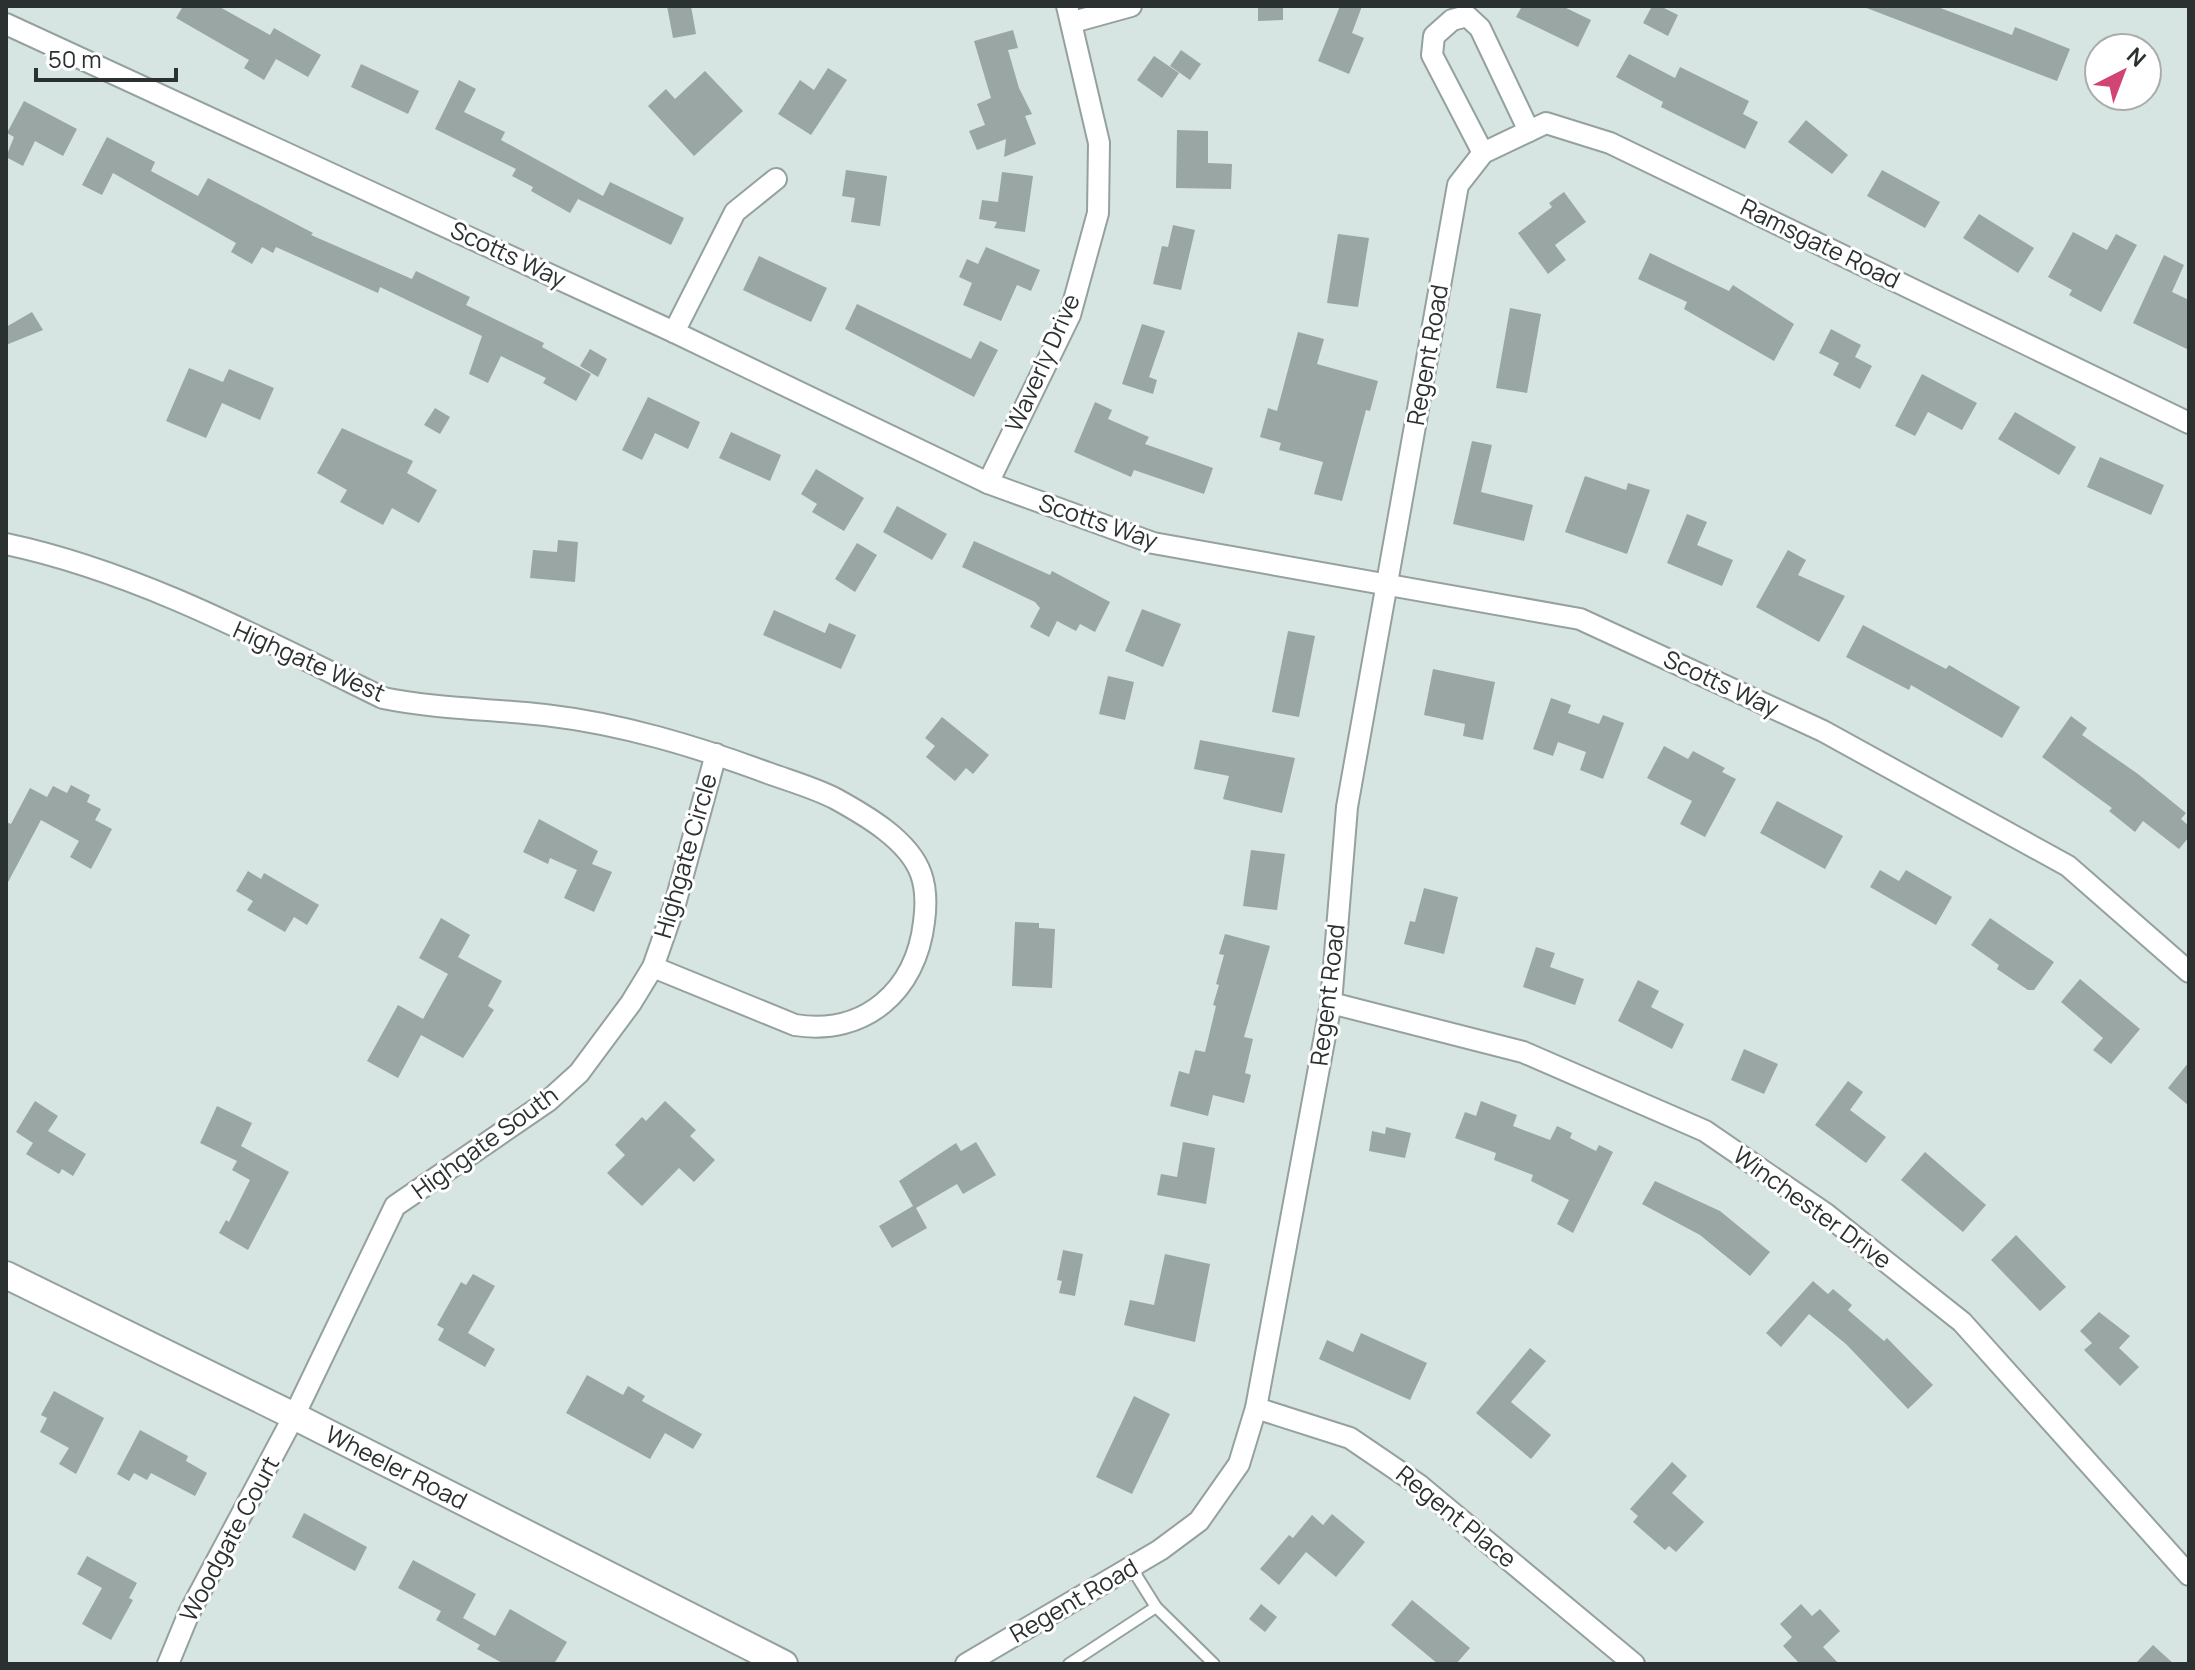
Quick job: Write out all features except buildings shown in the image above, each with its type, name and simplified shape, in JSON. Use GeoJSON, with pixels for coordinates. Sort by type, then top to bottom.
{"type":"FeatureCollection","features":[{"type":"Feature","properties":{"kind":"street"},"geometry":{"type":"LineString","coordinates":[[1070,14],[1131,6]]}},
{"type":"Feature","properties":{"kind":"street","name":"Waverly Drive"},"geometry":{"type":"LineString","coordinates":[[988,483],[1070,315],[1098,213],[1099,143],[1070,14]]}},
{"type":"Feature","properties":{"kind":"street"},"geometry":{"type":"LineString","coordinates":[[1483,153],[1432,55],[1434,36],[1452,20],[1467,16],[1480,28],[1529,131]]}},
{"type":"Feature","properties":{"kind":"street","name":"Scotts Way"},"geometry":{"type":"LineString","coordinates":[[6,24],[674,332],[988,483],[1153,543],[1580,619],[1823,731],[2068,866],[2189,972]]}},
{"type":"Feature","properties":{"kind":"street","name":"Ramsgate Road"},"geometry":{"type":"LineString","coordinates":[[1458,185],[1483,153],[1546,123],[1610,143],[2189,423]]}},
{"type":"Feature","properties":{"kind":"street"},"geometry":{"type":"LineString","coordinates":[[674,332],[735,212],[776,179]]}},
{"type":"Feature","properties":{"kind":"street","name":"Regent Road"},"geometry":{"type":"LineString","coordinates":[[966,1664],[990,1658],[1199,1521],[1239,1464],[1256,1408],[1331,1003],[1347,807],[1458,185]]}},
{"type":"Feature","properties":{"kind":"street","name":"Highgate West"},"geometry":{"type":"LineString","coordinates":[[6,544],[86,564],[138,585],[383,698],[426,707],[591,721],[716,754]]}},
{"type":"Feature","properties":{"kind":"street","name":"Highgate Circle"},"geometry":{"type":"LineString","coordinates":[[716,754],[832,797],[898,842],[921,873],[926,906],[921,943],[912,973],[870,1013],[845,1023],[815,1028],[795,1025],[731,1002],[653,967],[694,846],[716,754]]}},
{"type":"Feature","properties":{"kind":"street","name":"Highgate South"},"geometry":{"type":"LineString","coordinates":[[294,1416],[395,1206],[548,1101],[579,1073],[611,1034],[653,967]]}},
{"type":"Feature","properties":{"kind":"street","name":"Winchester Drive"},"geometry":{"type":"LineString","coordinates":[[1331,1003],[1523,1052],[1705,1131],[1826,1214],[1962,1322],[2189,1575]]}},
{"type":"Feature","properties":{"kind":"street","name":"Wheeler Road"},"geometry":{"type":"LineString","coordinates":[[6,1275],[294,1416],[784,1664]]}},
{"type":"Feature","properties":{"kind":"street","name":"Regent Place"},"geometry":{"type":"LineString","coordinates":[[1256,1408],[1350,1438],[1373,1453],[1419,1485],[1634,1664]]}},
{"type":"Feature","properties":{"kind":"street","name":"Woodgate Court"},"geometry":{"type":"LineString","coordinates":[[168,1664],[189,1613],[294,1416]]}},
{"type":"Feature","properties":{"kind":"lane"},"geometry":{"type":"LineString","coordinates":[[1131,1567],[1156,1607],[1214,1664]]}},
{"type":"Feature","properties":{"kind":"lane"},"geometry":{"type":"LineString","coordinates":[[1069,1664],[1156,1607]]}}]}
